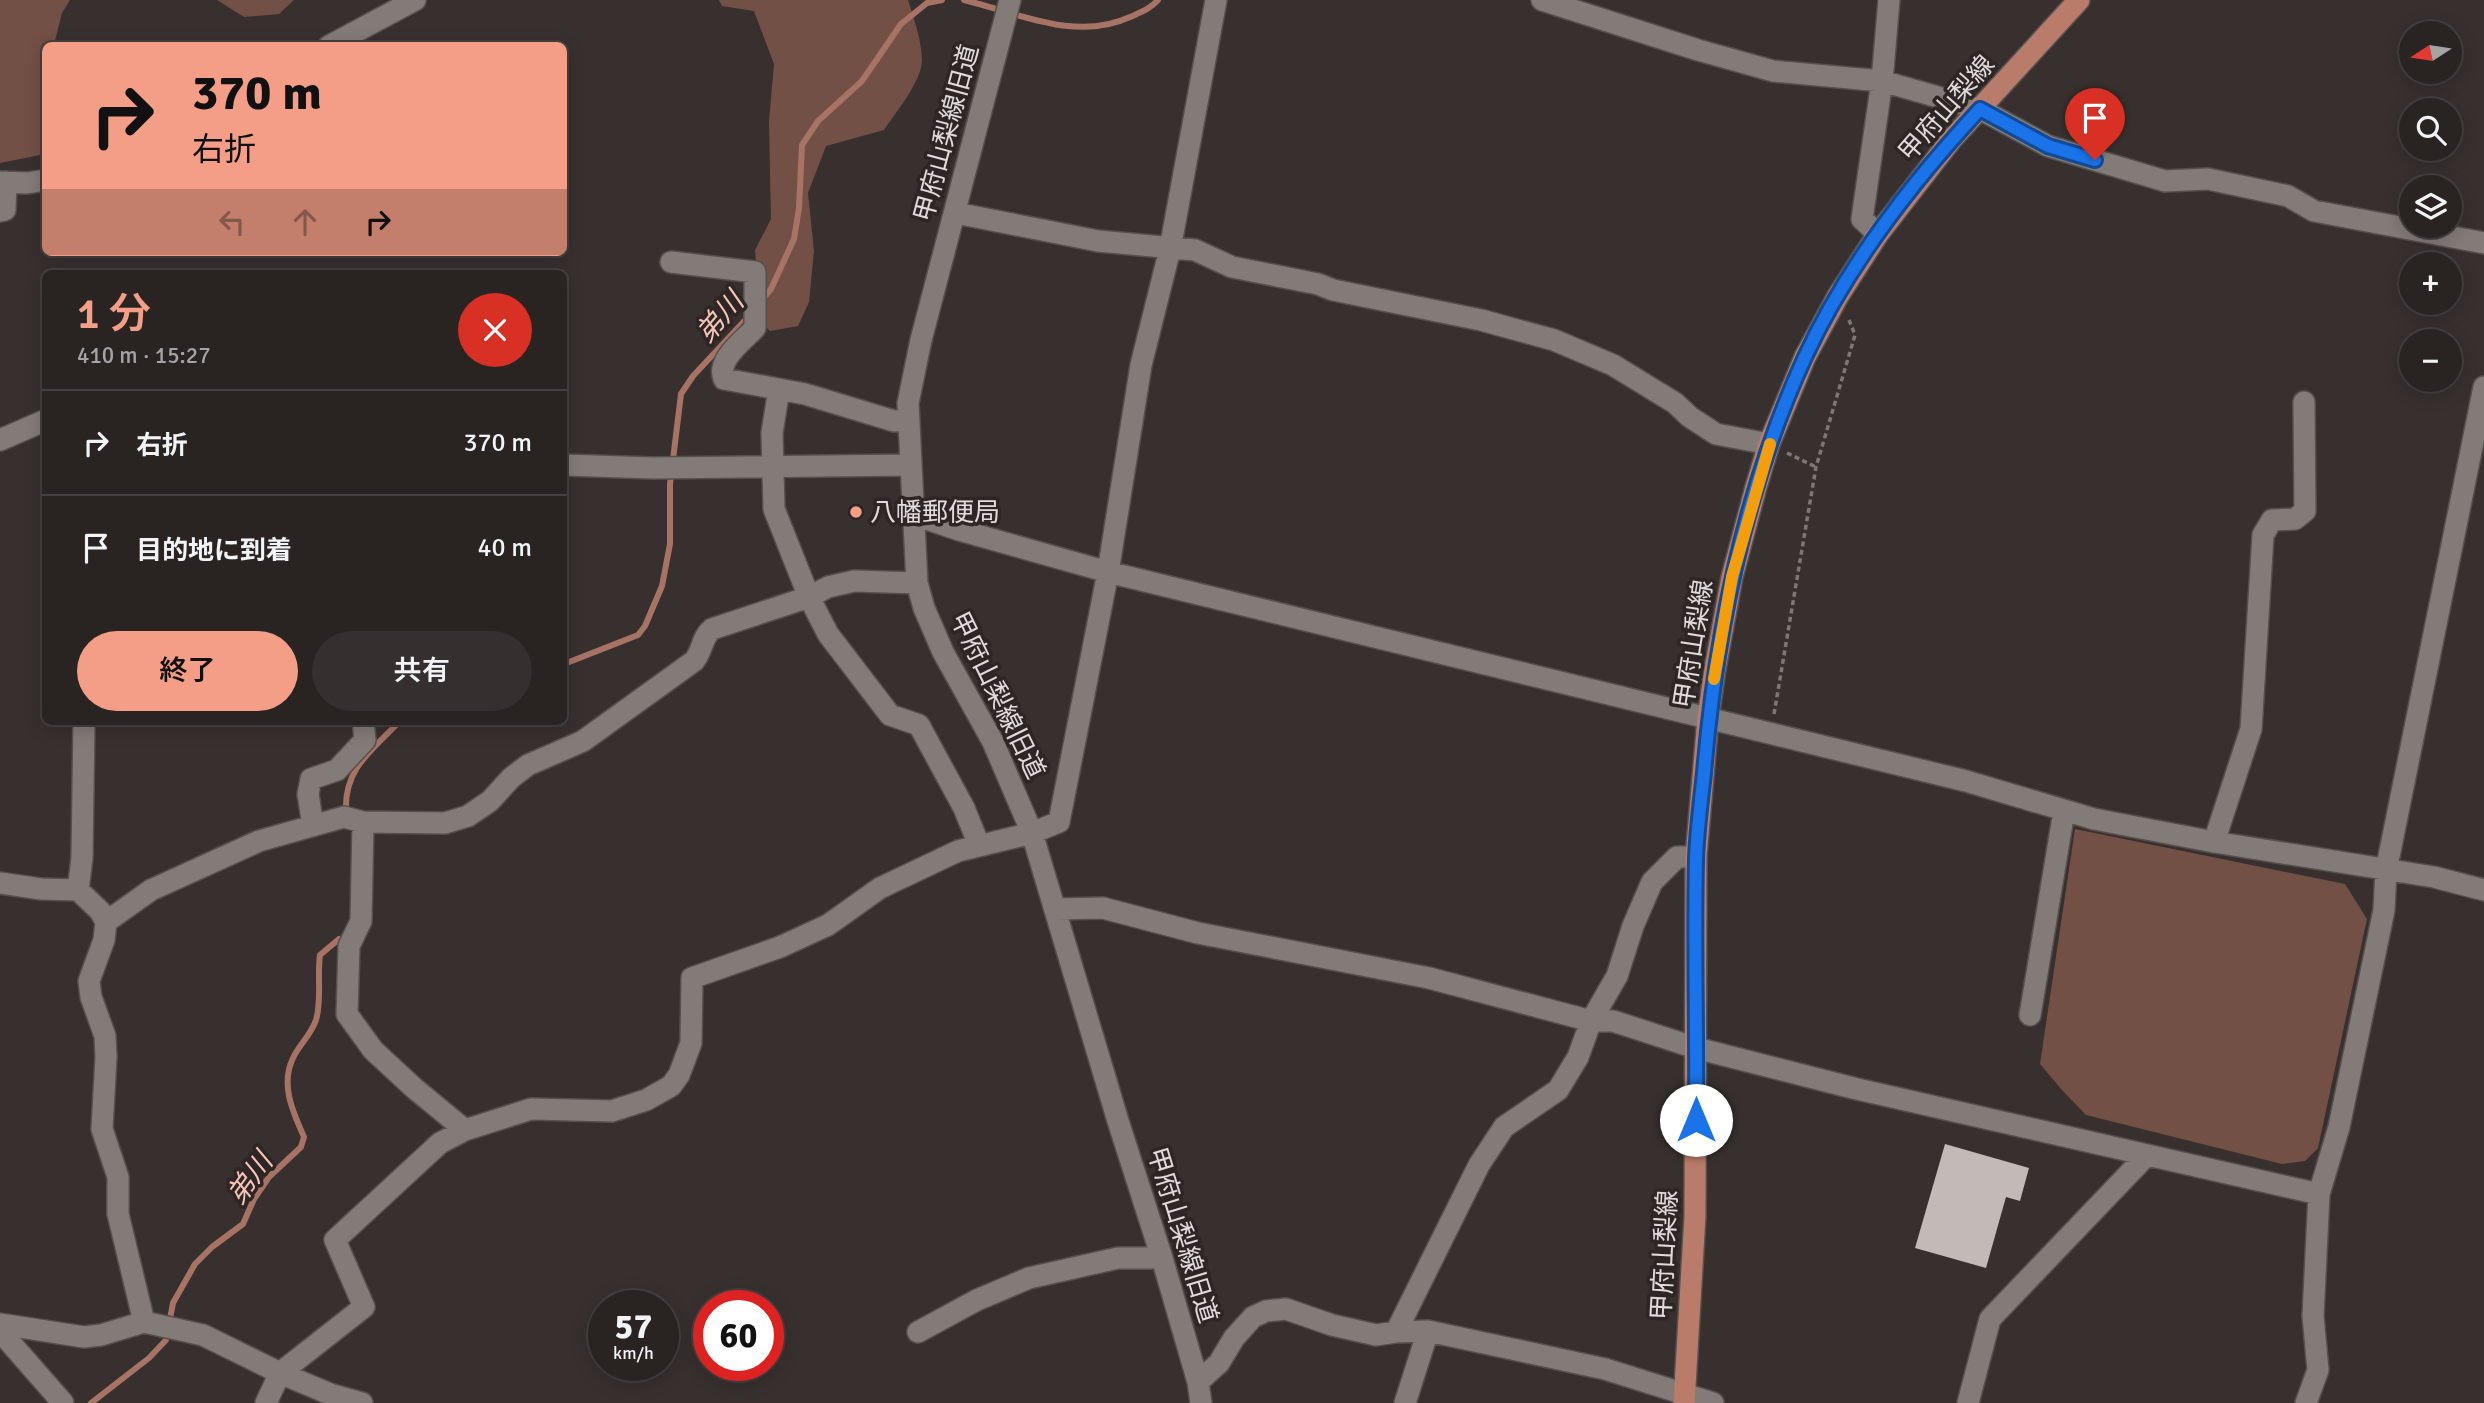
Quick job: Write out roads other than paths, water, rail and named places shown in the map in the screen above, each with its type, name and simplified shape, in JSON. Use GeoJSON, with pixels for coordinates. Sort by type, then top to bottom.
{"type":"FeatureCollection","features":[{"type":"Feature","properties":{"kind":"main road","name":"甲府山梨線"},"geometry":{"type":"LineString","coordinates":[[1684,1398],[1695,1216],[1696,857],[1708,718],[1732,577],[1769,444],[1805,357],[1838,296],[1878,234],[1951,141],[2079,0]]}},
{"type":"Feature","properties":{"kind":"street"},"geometry":{"type":"LineString","coordinates":[[336,42],[415,0]]}},
{"type":"Feature","properties":{"kind":"street","name":"甲府山梨線旧道"},"geometry":{"type":"LineString","coordinates":[[1010,0],[921,340],[908,403],[917,583],[924,608],[943,652],[993,742],[1032,834],[1162,1258],[1200,1392]]}},
{"type":"Feature","properties":{"kind":"street"},"geometry":{"type":"LineString","coordinates":[[266,1403],[280,1373],[364,1307],[335,1240],[440,1143],[465,1130],[531,1109],[612,1111],[662,1093],[679,1075],[691,1044],[692,978],[780,947],[828,925],[880,888],[958,851],[1032,834],[1059,822],[1108,572],[1141,365],[1171,249],[1216,0]]}},
{"type":"Feature","properties":{"kind":"street"},"geometry":{"type":"LineString","coordinates":[[1542,0],[1570,3],[1698,50],[1773,71],[1882,81],[1980,109],[2048,146],[2165,181],[2208,179],[2288,196],[2314,211],[2484,243]]}},
{"type":"Feature","properties":{"kind":"street"},"geometry":{"type":"LineString","coordinates":[[1878,234],[1862,219],[1882,81],[1889,0]]}},
{"type":"Feature","properties":{"kind":"street"},"geometry":{"type":"LineString","coordinates":[[0,211],[5,211],[3,182],[42,180]]}},
{"type":"Feature","properties":{"kind":"street"},"geometry":{"type":"LineString","coordinates":[[956,213],[1098,241],[1195,250],[1232,267],[1481,320],[1554,340],[1613,365],[1675,403],[1690,417],[1716,434],[1769,444]]}},
{"type":"Feature","properties":{"kind":"street"},"geometry":{"type":"LineString","coordinates":[[671,261],[755,272],[755,328],[723,362],[724,379],[805,394],[894,421],[908,420]]}},
{"type":"Feature","properties":{"kind":"street"},"geometry":{"type":"LineString","coordinates":[[2306,1403],[2318,1370],[2313,1316],[2319,1195],[2339,1127],[2379,937],[2384,910],[2386,871],[2484,387]]}},
{"type":"Feature","properties":{"kind":"street"},"geometry":{"type":"LineString","coordinates":[[779,389],[772,433],[774,509],[809,597],[828,634],[890,715],[919,725],[964,808],[979,845]]}},
{"type":"Feature","properties":{"kind":"street"},"geometry":{"type":"LineString","coordinates":[[2214,842],[2250,729],[2263,535],[2272,520],[2295,519],[2305,511],[2304,402]]}},
{"type":"Feature","properties":{"kind":"street"},"geometry":{"type":"LineString","coordinates":[[0,440],[42,422]]}},
{"type":"Feature","properties":{"kind":"street"},"geometry":{"type":"LineString","coordinates":[[567,465],[683,468],[910,465]]}},
{"type":"Feature","properties":{"kind":"street"},"geometry":{"type":"LineString","coordinates":[[915,515],[1108,572],[1708,718],[1768,735],[1966,781],[2094,819],[2214,842],[2434,877],[2484,890]]}},
{"type":"Feature","properties":{"kind":"street"},"geometry":{"type":"LineString","coordinates":[[106,922],[151,890],[259,841],[313,825],[344,817],[363,822],[445,823],[468,816],[490,801],[511,778],[528,765],[583,741],[685,668],[698,657],[704,638],[712,629],[809,597],[828,587],[854,581],[917,583]]}},
{"type":"Feature","properties":{"kind":"street"},"geometry":{"type":"LineString","coordinates":[[78,890],[82,858],[83,725]]}},
{"type":"Feature","properties":{"kind":"street"},"geometry":{"type":"LineString","coordinates":[[313,825],[308,794],[311,779],[337,770],[365,740],[363,725]]}},
{"type":"Feature","properties":{"kind":"street"},"geometry":{"type":"LineString","coordinates":[[2030,1015],[2064,811]]}},
{"type":"Feature","properties":{"kind":"street"},"geometry":{"type":"LineString","coordinates":[[363,822],[361,921],[349,946],[347,1014],[373,1050],[465,1130]]}},
{"type":"Feature","properties":{"kind":"street"},"geometry":{"type":"LineString","coordinates":[[1396,1332],[1479,1165],[1504,1127],[1558,1090],[1578,1057],[1591,1021],[1617,976],[1633,926],[1652,882],[1677,857],[1696,857]]}},
{"type":"Feature","properties":{"kind":"street"},"geometry":{"type":"LineString","coordinates":[[0,883],[41,889],[78,890],[100,911],[106,922],[104,940],[89,981],[91,998],[105,1036],[102,1129],[118,1177],[118,1214],[159,1326]]}},
{"type":"Feature","properties":{"kind":"street"},"geometry":{"type":"LineString","coordinates":[[1056,909],[1103,908],[1198,933],[1429,978],[1591,1021],[1613,1021],[1696,1048],[1857,1089],[2319,1195]]}},
{"type":"Feature","properties":{"kind":"street"},"geometry":{"type":"LineString","coordinates":[[1968,1403],[1990,1320],[2146,1156]]}},
{"type":"Feature","properties":{"kind":"street"},"geometry":{"type":"LineString","coordinates":[[918,1332],[977,1300],[1029,1278],[1118,1258],[1162,1258]]}},
{"type":"Feature","properties":{"kind":"street"},"geometry":{"type":"LineString","coordinates":[[1200,1392],[1234,1338],[1253,1317],[1266,1311],[1286,1309],[1332,1325],[1376,1335],[1428,1332],[1605,1369],[1684,1398],[1713,1403]]}},
{"type":"Feature","properties":{"kind":"street"},"geometry":{"type":"LineString","coordinates":[[0,1324],[84,1337],[159,1326],[203,1335],[280,1373],[330,1394],[362,1403]]}},
{"type":"Feature","properties":{"kind":"street"},"geometry":{"type":"LineString","coordinates":[[0,1331],[63,1403]]}},
{"type":"Feature","properties":{"kind":"street"},"geometry":{"type":"LineString","coordinates":[[1405,1403],[1428,1332]]}},
{"type":"Feature","properties":{"kind":"waterway","name":"弟川"},"geometry":{"type":"LineString","coordinates":[[760,302],[771,289],[794,239],[799,208],[802,145],[818,121],[862,81],[901,24],[927,3],[942,0]]}},
{"type":"Feature","properties":{"kind":"waterway","name":"弟川"},"geometry":{"type":"LineString","coordinates":[[964,0],[1047,23],[1089,27],[1130,17],[1149,8],[1158,0]]}},
{"type":"Feature","properties":{"kind":"waterway","name":"弟川"},"geometry":{"type":"LineString","coordinates":[[567,663],[638,635],[645,626],[662,586],[670,544],[670,484],[681,394],[693,376],[749,316]]}},
{"type":"Feature","properties":{"kind":"waterway","name":"弟川"},"geometry":{"type":"LineString","coordinates":[[346,811],[349,783],[354,772],[396,725]]}},
{"type":"Feature","properties":{"kind":"waterway","name":"弟川"},"geometry":{"type":"LineString","coordinates":[[91,1403],[149,1358],[166,1340],[173,1303],[195,1264],[212,1247],[243,1224],[254,1199],[269,1177],[301,1147],[304,1137],[290,1098],[289,1068],[316,1020],[320,955],[339,939]]}},
{"type":"Feature","properties":{"kind":"place","name":"八幡郵便局"},"geometry":{"type":"Point","coordinates":[856,512]}}]}
